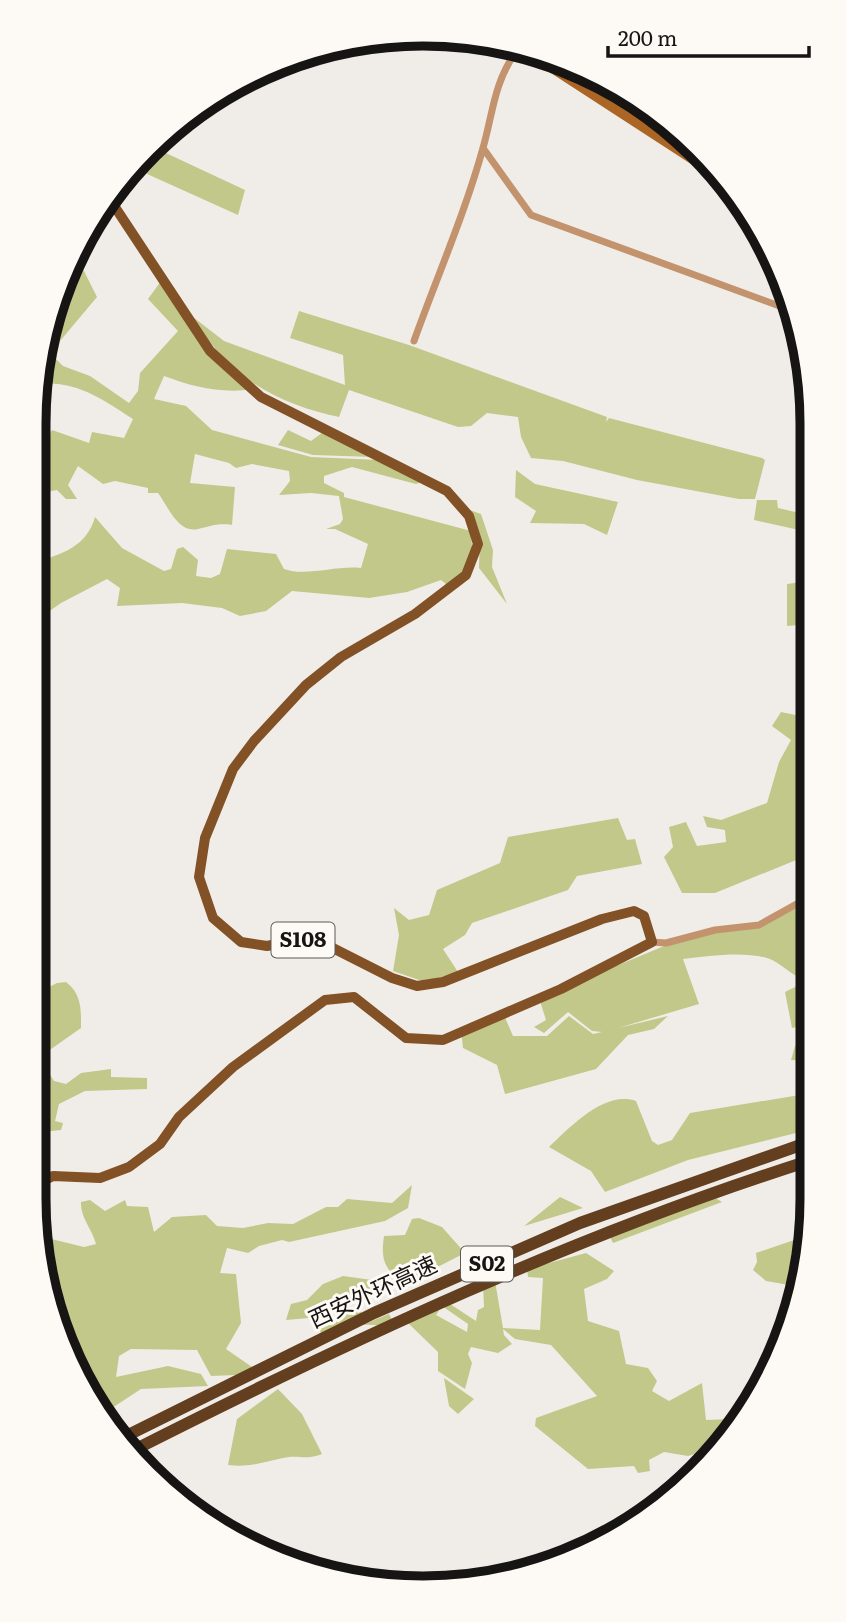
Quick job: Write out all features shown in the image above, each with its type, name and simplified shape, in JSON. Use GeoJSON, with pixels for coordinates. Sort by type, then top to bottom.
{"type":"FeatureCollection","features":[{"type":"Feature","properties":{"kind":"highway","name":"西安外环高速"},"geometry":{"type":"LineString","coordinates":[[128,1435],[374,1313],[600,1216],[800,1144]]}},
{"type":"Feature","properties":{"kind":"highway","name":"西安外环高速"},"geometry":{"type":"LineString","coordinates":[[139,1448],[335,1350],[421,1311],[587,1241],[800,1164]]}},
{"type":"Feature","properties":{"kind":"main road"},"geometry":{"type":"LineString","coordinates":[[555,70],[693,160]]}},
{"type":"Feature","properties":{"kind":"main road","name":"S108"},"geometry":{"type":"LineString","coordinates":[[114,206],[210,351],[261,397],[447,491],[469,516],[478,544],[466,575],[415,614],[341,657],[306,685],[233,769],[205,838],[199,877],[213,918],[241,942],[267,946],[302,939],[318,941],[392,978],[417,986],[443,982],[602,919],[634,911],[644,916],[652,942]]}},
{"type":"Feature","properties":{"kind":"main road"},"geometry":{"type":"LineString","coordinates":[[46,1180],[53,1177],[100,1178],[129,1167],[160,1144],[179,1118],[233,1067],[325,1000],[354,997],[406,1038],[443,1040],[561,989],[652,942]]}},
{"type":"Feature","properties":{"kind":"street"},"geometry":{"type":"LineString","coordinates":[[414,341],[483,148],[494,92],[503,70],[513,56]]}},
{"type":"Feature","properties":{"kind":"street"},"geometry":{"type":"LineString","coordinates":[[483,148],[531,215],[782,307]]}},
{"type":"Feature","properties":{"kind":"street"},"geometry":{"type":"LineString","coordinates":[[652,942],[666,943],[715,930],[759,925],[800,902]]}},
{"type":"Feature","properties":{"kind":"green space"},"geometry":{"type":"Polygon","coordinates":[[[161,151],[245,190],[238,215],[141,171],[161,151]]]}},
{"type":"Feature","properties":{"kind":"green space"},"geometry":{"type":"Polygon","coordinates":[[[81,265],[97,297],[60,341],[56,359],[63,366],[90,376],[129,403],[138,391],[140,373],[178,331],[148,299],[161,281],[213,357],[254,389],[208,389],[164,376],[154,399],[186,406],[212,430],[311,457],[380,460],[422,482],[416,484],[352,467],[324,476],[324,483],[344,493],[344,497],[471,531],[473,564],[452,589],[441,580],[407,592],[369,598],[292,591],[266,611],[240,616],[222,608],[182,603],[117,606],[120,588],[107,579],[46,614],[46,558],[80,542],[95,517],[122,548],[164,571],[171,569],[177,549],[183,547],[198,560],[196,576],[211,578],[220,574],[227,549],[276,554],[284,569],[302,572],[361,568],[368,544],[335,529],[326,529],[340,524],[343,519],[339,496],[311,493],[279,495],[290,481],[289,471],[252,464],[236,468],[229,463],[195,454],[190,483],[235,487],[232,525],[198,529],[185,527],[174,518],[158,493],[148,493],[148,488],[115,481],[103,484],[78,466],[68,485],[77,499],[66,499],[57,490],[46,492],[46,441],[52,430],[89,443],[92,432],[124,438],[133,419],[88,392],[65,385],[48,384],[58,325],[81,265]]]}},
{"type":"Feature","properties":{"kind":"green space"},"geometry":{"type":"Polygon","coordinates":[[[299,311],[409,345],[607,417],[606,422],[609,418],[762,458],[765,460],[755,499],[739,499],[637,480],[563,461],[531,458],[521,437],[518,417],[487,413],[471,426],[458,427],[349,390],[339,417],[308,409],[264,390],[238,372],[217,351],[193,317],[224,341],[345,385],[343,355],[290,338],[299,311]]]}},
{"type":"Feature","properties":{"kind":"green space"},"geometry":{"type":"Polygon","coordinates":[[[288,430],[311,441],[326,430],[374,457],[313,455],[278,445],[288,430]]]}},
{"type":"Feature","properties":{"kind":"green space"},"geometry":{"type":"Polygon","coordinates":[[[516,470],[535,484],[618,502],[607,535],[584,524],[530,523],[536,511],[515,497],[516,470]]]}},
{"type":"Feature","properties":{"kind":"green space"},"geometry":{"type":"Polygon","coordinates":[[[757,500],[777,500],[778,508],[800,513],[799,530],[754,520],[757,500]]]}},
{"type":"Feature","properties":{"kind":"green space"},"geometry":{"type":"Polygon","coordinates":[[[467,509],[481,514],[493,550],[492,567],[507,604],[479,568],[480,534],[467,509]]]}},
{"type":"Feature","properties":{"kind":"green space"},"geometry":{"type":"Polygon","coordinates":[[[800,582],[800,625],[787,626],[787,584],[800,582]]]}},
{"type":"Feature","properties":{"kind":"green space"},"geometry":{"type":"Polygon","coordinates":[[[781,712],[800,716],[800,858],[715,893],[682,893],[664,857],[673,847],[669,827],[686,822],[697,846],[726,842],[725,830],[707,827],[703,816],[721,820],[767,803],[779,762],[791,740],[772,726],[781,712]]]}},
{"type":"Feature","properties":{"kind":"green space"},"geometry":{"type":"Polygon","coordinates":[[[618,818],[627,840],[635,839],[642,864],[577,876],[568,890],[472,923],[465,935],[443,949],[458,972],[425,982],[393,971],[399,935],[394,908],[409,920],[429,915],[437,890],[500,863],[508,837],[618,818]]]}},
{"type":"Feature","properties":{"kind":"green space"},"geometry":{"type":"Polygon","coordinates":[[[800,901],[800,977],[773,960],[757,956],[725,955],[683,959],[699,1004],[618,1028],[668,1016],[654,1029],[628,1035],[596,1069],[505,1094],[497,1065],[463,1048],[461,1030],[503,1013],[513,1036],[547,1036],[569,1016],[593,1034],[602,1032],[592,1031],[568,1012],[544,1033],[534,1027],[546,1020],[539,998],[693,934],[760,925],[800,901]]]}},
{"type":"Feature","properties":{"kind":"green space"},"geometry":{"type":"Polygon","coordinates":[[[66,982],[78,997],[81,1028],[46,1053],[46,988],[66,982]]]}},
{"type":"Feature","properties":{"kind":"green space"},"geometry":{"type":"Polygon","coordinates":[[[800,984],[800,1026],[792,1028],[785,992],[800,984]]]}},
{"type":"Feature","properties":{"kind":"green space"},"geometry":{"type":"Polygon","coordinates":[[[800,1044],[800,1060],[791,1060],[795,1046],[800,1044]]]}},
{"type":"Feature","properties":{"kind":"green space"},"geometry":{"type":"Polygon","coordinates":[[[111,1069],[111,1077],[147,1078],[147,1089],[85,1091],[59,1104],[55,1121],[63,1123],[61,1130],[46,1132],[46,1070],[54,1081],[66,1084],[81,1073],[111,1069]]]}},
{"type":"Feature","properties":{"kind":"green space"},"geometry":{"type":"Polygon","coordinates":[[[800,1095],[800,1132],[688,1160],[605,1192],[591,1171],[549,1147],[589,1112],[612,1101],[636,1101],[652,1141],[658,1145],[672,1140],[690,1113],[800,1095]]]}},
{"type":"Feature","properties":{"kind":"green space"},"geometry":{"type":"Polygon","coordinates":[[[412,1185],[408,1208],[385,1221],[289,1242],[282,1240],[259,1246],[248,1253],[227,1248],[220,1273],[236,1274],[241,1323],[226,1349],[262,1374],[211,1376],[197,1350],[131,1349],[119,1356],[116,1377],[168,1366],[201,1374],[208,1386],[141,1389],[112,1408],[107,1405],[74,1343],[58,1297],[49,1248],[48,1238],[84,1247],[96,1244],[82,1213],[81,1202],[90,1200],[105,1211],[125,1200],[127,1206],[148,1207],[154,1232],[172,1217],[206,1215],[217,1226],[243,1228],[268,1223],[293,1224],[326,1207],[338,1207],[347,1199],[392,1203],[412,1185]]]}},
{"type":"Feature","properties":{"kind":"green space"},"geometry":{"type":"Polygon","coordinates":[[[560,1197],[583,1208],[524,1226],[560,1197]]]}},
{"type":"Feature","properties":{"kind":"green space"},"geometry":{"type":"Polygon","coordinates":[[[714,1197],[722,1202],[613,1243],[605,1227],[690,1198],[714,1197]]]}},
{"type":"Feature","properties":{"kind":"green space"},"geometry":{"type":"Polygon","coordinates":[[[419,1218],[442,1227],[465,1253],[410,1281],[400,1281],[384,1261],[384,1236],[405,1235],[412,1219],[419,1218]]]}},
{"type":"Feature","properties":{"kind":"green space"},"geometry":{"type":"Polygon","coordinates":[[[798,1239],[790,1285],[766,1281],[753,1270],[757,1262],[756,1253],[798,1239]]]}},
{"type":"Feature","properties":{"kind":"green space"},"geometry":{"type":"Polygon","coordinates":[[[586,1253],[614,1271],[607,1279],[584,1289],[588,1321],[619,1331],[626,1364],[648,1368],[657,1381],[652,1391],[669,1401],[702,1383],[706,1420],[729,1419],[704,1451],[688,1456],[664,1452],[649,1460],[650,1471],[638,1473],[634,1466],[588,1469],[535,1426],[536,1418],[597,1396],[551,1345],[515,1339],[503,1329],[504,1335],[512,1344],[498,1353],[471,1347],[468,1354],[472,1363],[465,1389],[438,1371],[438,1352],[408,1323],[447,1302],[476,1321],[478,1310],[484,1307],[483,1285],[495,1281],[503,1328],[540,1330],[543,1278],[528,1277],[527,1269],[586,1253]],[[442,1306],[436,1315],[467,1332],[468,1324],[442,1306]]]}},
{"type":"Feature","properties":{"kind":"green space"},"geometry":{"type":"Polygon","coordinates":[[[343,1276],[372,1280],[385,1289],[360,1290],[309,1318],[286,1320],[291,1304],[307,1300],[323,1284],[343,1276]]]}},
{"type":"Feature","properties":{"kind":"green space"},"geometry":{"type":"Polygon","coordinates":[[[350,1307],[358,1307],[367,1323],[389,1314],[395,1326],[350,1324],[324,1338],[317,1326],[350,1307]]]}},
{"type":"Feature","properties":{"kind":"green space"},"geometry":{"type":"Polygon","coordinates":[[[444,1378],[474,1399],[458,1414],[449,1406],[444,1378]]]}},
{"type":"Feature","properties":{"kind":"green space"},"geometry":{"type":"Polygon","coordinates":[[[278,1389],[302,1414],[322,1454],[249,1465],[228,1465],[237,1419],[278,1389]]]}}]}
